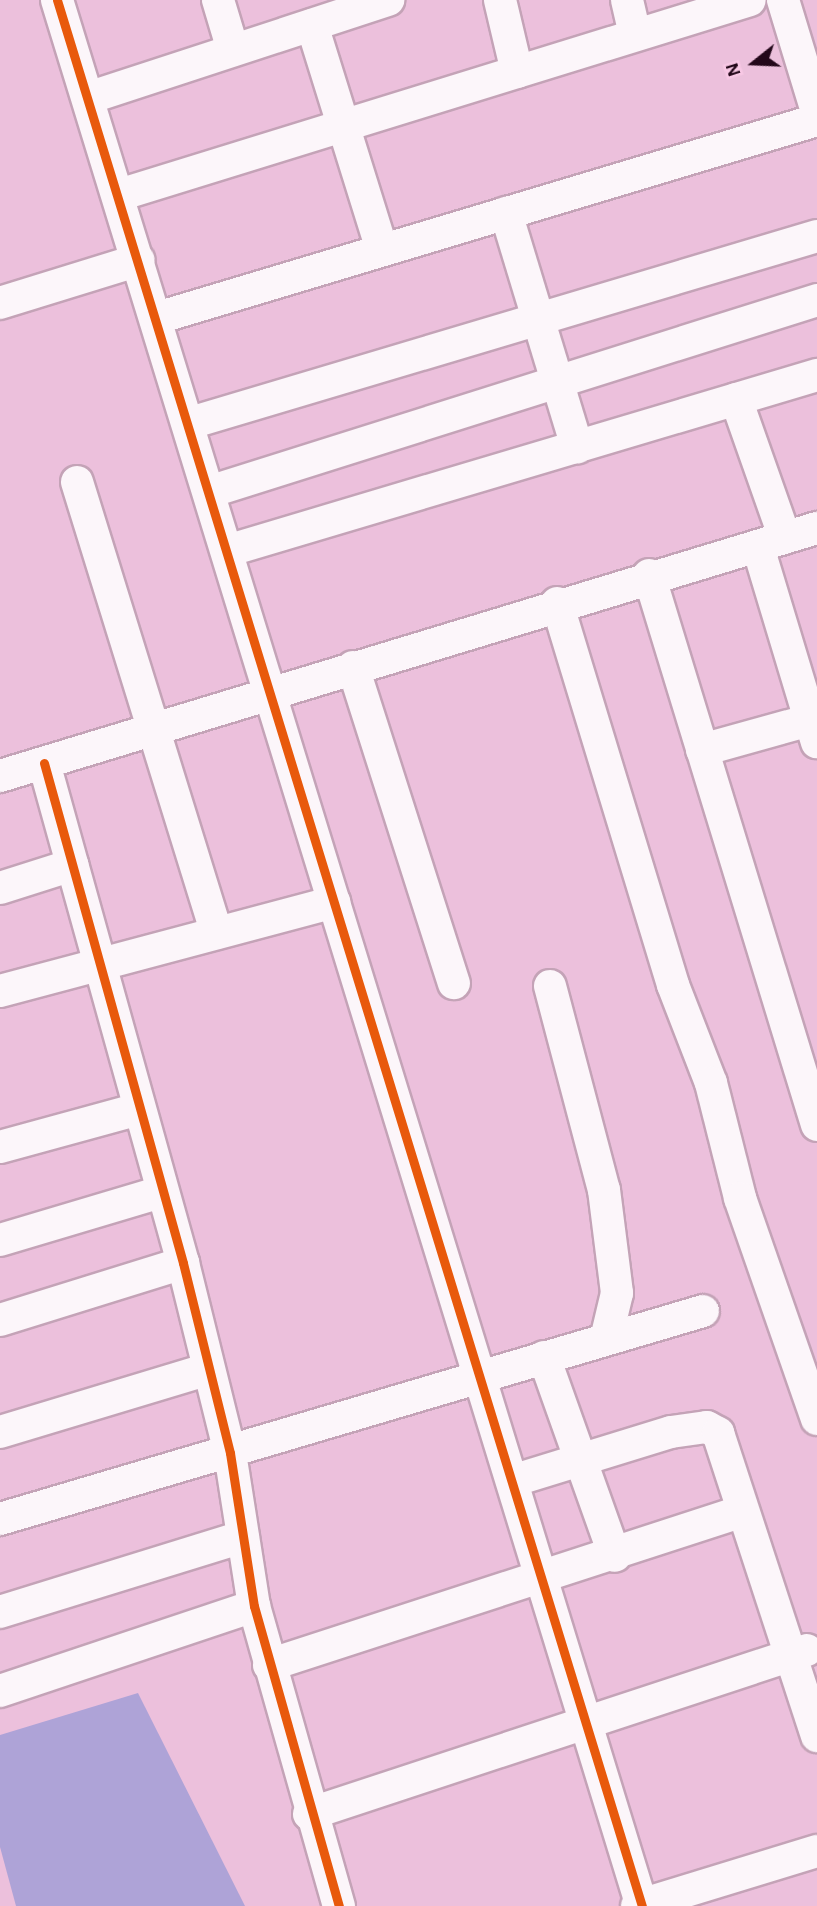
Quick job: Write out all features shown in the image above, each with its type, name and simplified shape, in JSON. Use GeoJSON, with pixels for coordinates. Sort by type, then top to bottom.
{"type":"FeatureCollection","features":[{"type":"Feature","properties":{"kind":"street"},"geometry":{"type":"LineString","coordinates":[[57,0],[230,550],[268,693],[483,1374],[640,1905],[817,1851]]}},
{"type":"Feature","properties":{"kind":"street"},"geometry":{"type":"LineString","coordinates":[[218,0],[233,50]]}},
{"type":"Feature","properties":{"kind":"street"},"geometry":{"type":"LineString","coordinates":[[88,97],[233,50],[330,13],[388,0]]}},
{"type":"Feature","properties":{"kind":"street"},"geometry":{"type":"LineString","coordinates":[[500,0],[517,72]]}},
{"type":"Feature","properties":{"kind":"street"},"geometry":{"type":"LineString","coordinates":[[627,0],[635,35]]}},
{"type":"Feature","properties":{"kind":"street"},"geometry":{"type":"LineString","coordinates":[[118,195],[750,0]]}},
{"type":"Feature","properties":{"kind":"street"},"geometry":{"type":"LineString","coordinates":[[783,0],[814,93]]}},
{"type":"Feature","properties":{"kind":"street"},"geometry":{"type":"LineString","coordinates":[[330,13],[342,126],[383,250]]}},
{"type":"Feature","properties":{"kind":"street"},"geometry":{"type":"LineString","coordinates":[[157,318],[817,120]]}},
{"type":"Feature","properties":{"kind":"street"},"geometry":{"type":"LineString","coordinates":[[506,213],[577,447]]}},
{"type":"Feature","properties":{"kind":"street"},"geometry":{"type":"LineString","coordinates":[[190,423],[817,236]]}},
{"type":"Feature","properties":{"kind":"street"},"geometry":{"type":"LineString","coordinates":[[0,303],[139,260]]}},
{"type":"Feature","properties":{"kind":"street"},"geometry":{"type":"LineString","coordinates":[[212,491],[817,300]]}},
{"type":"Feature","properties":{"kind":"street"},"geometry":{"type":"LineString","coordinates":[[230,550],[817,375]]}},
{"type":"Feature","properties":{"kind":"street"},"geometry":{"type":"LineString","coordinates":[[702,750],[815,726],[736,399]]}},
{"type":"Feature","properties":{"kind":"street"},"geometry":{"type":"LineString","coordinates":[[77,481],[157,728],[217,933]]}},
{"type":"Feature","properties":{"kind":"street"},"geometry":{"type":"LineString","coordinates":[[0,776],[649,575],[817,528]]}},
{"type":"Feature","properties":{"kind":"street"},"geometry":{"type":"LineString","coordinates":[[649,575],[702,750],[811,1085],[817,1125]]}},
{"type":"Feature","properties":{"kind":"street"},"geometry":{"type":"LineString","coordinates":[[557,603],[673,985],[711,1083],[740,1198],[817,1419]]}},
{"type":"Feature","properties":{"kind":"street"},"geometry":{"type":"LineString","coordinates":[[353,667],[454,982]]}},
{"type":"Feature","properties":{"kind":"street"},"geometry":{"type":"LineString","coordinates":[[44,763],[97,964],[183,1263],[206,1370],[230,1453],[254,1606],[309,1814],[339,1906]]}},
{"type":"Feature","properties":{"kind":"street"},"geometry":{"type":"LineString","coordinates":[[0,888],[72,865]]}},
{"type":"Feature","properties":{"kind":"street"},"geometry":{"type":"LineString","coordinates":[[0,991],[334,902]]}},
{"type":"Feature","properties":{"kind":"street"},"geometry":{"type":"LineString","coordinates":[[550,986],[604,1190],[617,1293],[606,1339]]}},
{"type":"Feature","properties":{"kind":"street"},"geometry":{"type":"LineString","coordinates":[[0,1147],[139,1109]]}},
{"type":"Feature","properties":{"kind":"street"},"geometry":{"type":"LineString","coordinates":[[0,1240],[161,1192]]}},
{"type":"Feature","properties":{"kind":"street"},"geometry":{"type":"LineString","coordinates":[[0,1320],[183,1263]]}},
{"type":"Feature","properties":{"kind":"street"},"geometry":{"type":"LineString","coordinates":[[0,1519],[703,1311]]}},
{"type":"Feature","properties":{"kind":"street"},"geometry":{"type":"LineString","coordinates":[[544,1357],[615,1556]]}},
{"type":"Feature","properties":{"kind":"street"},"geometry":{"type":"LineString","coordinates":[[0,1432],[206,1370]]}},
{"type":"Feature","properties":{"kind":"street"},"geometry":{"type":"LineString","coordinates":[[515,1480],[671,1432],[707,1427],[718,1433],[735,1470],[797,1653],[817,1736]]}},
{"type":"Feature","properties":{"kind":"street"},"geometry":{"type":"LineString","coordinates":[[269,1665],[544,1580],[732,1516]]}},
{"type":"Feature","properties":{"kind":"street"},"geometry":{"type":"LineString","coordinates":[[0,1612],[243,1537]]}},
{"type":"Feature","properties":{"kind":"street"},"geometry":{"type":"LineString","coordinates":[[0,1690],[254,1606]]}},
{"type":"Feature","properties":{"kind":"street"},"geometry":{"type":"LineString","coordinates":[[309,1814],[797,1653]]}},
{"type":"Feature","properties":{"kind":"shaded area"},"geometry":{"type":"Polygon","coordinates":[[[138,1693],[245,1906],[16,1906],[0,1847],[0,1735],[138,1693]]]}},
{"type":"Feature","properties":{"kind":"cycle path"},"geometry":{"type":"LineString","coordinates":[[57,0],[642,1906]]}},
{"type":"Feature","properties":{"kind":"cycle path"},"geometry":{"type":"LineString","coordinates":[[44,763],[183,1263],[230,1453],[254,1606],[339,1906]]}}]}
